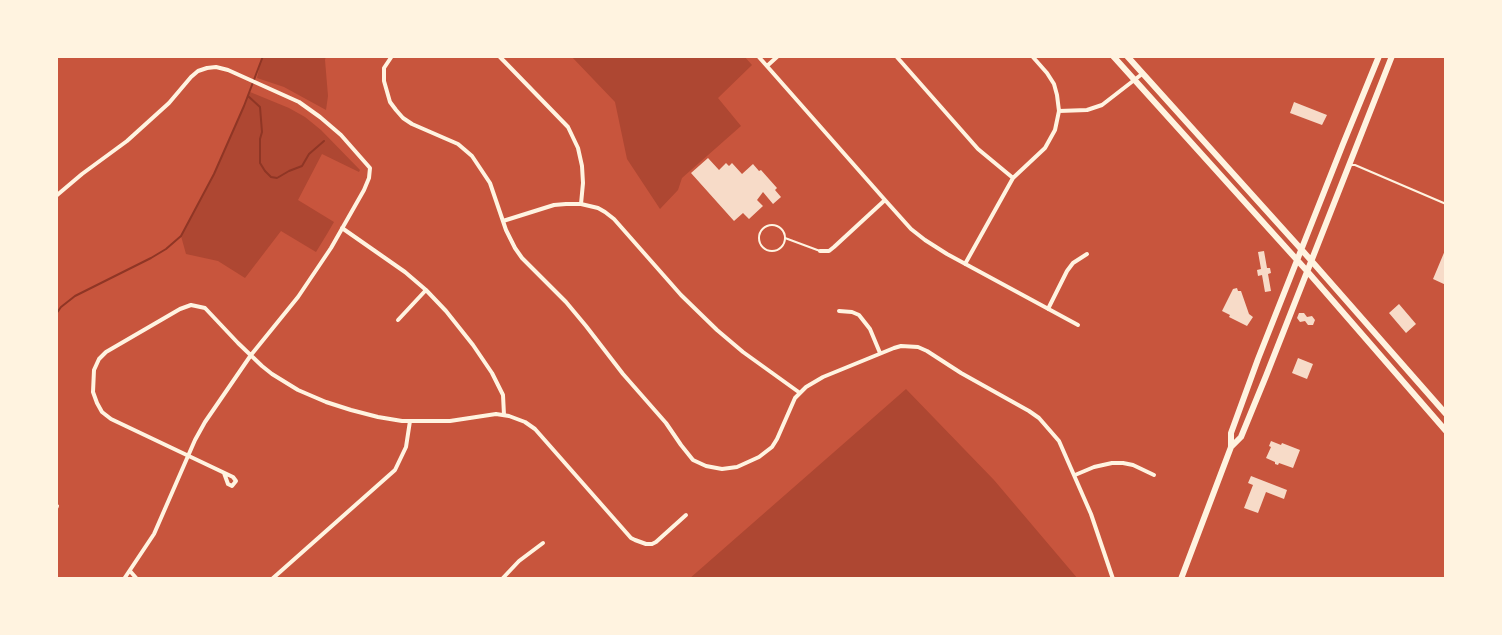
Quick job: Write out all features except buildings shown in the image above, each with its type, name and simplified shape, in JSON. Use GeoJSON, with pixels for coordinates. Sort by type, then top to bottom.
{"type":"FeatureCollection","features":[{"type":"Feature","properties":{"kind":"main road"},"geometry":{"type":"LineString","coordinates":[[1113,56],[1307,272],[1446,431]]}},
{"type":"Feature","properties":{"kind":"main road"},"geometry":{"type":"LineString","coordinates":[[1181,579],[1231,447],[1231,433],[1258,359],[1379,56]]}},
{"type":"Feature","properties":{"kind":"main road"},"geometry":{"type":"LineString","coordinates":[[1231,447],[1241,437],[1392,56]]}},
{"type":"Feature","properties":{"kind":"main road"},"geometry":{"type":"LineString","coordinates":[[1130,58],[1142,74],[1311,260],[1446,414]]}},
{"type":"Feature","properties":{"kind":"street"},"geometry":{"type":"LineString","coordinates":[[392,56],[384,68],[384,81],[390,102],[403,118],[412,124],[458,144],[472,156],[490,183],[510,238],[519,253],[566,302],[623,374],[666,423],[687,453],[700,464],[722,469],[737,467],[759,458],[777,440],[795,398],[813,382],[880,353],[901,346],[910,346],[927,351],[1039,418],[1059,441],[1075,475],[1091,514],[1113,579]]}},
{"type":"Feature","properties":{"kind":"street"},"geometry":{"type":"LineString","coordinates":[[499,56],[563,121],[575,141],[582,166],[584,183],[581,204]]}},
{"type":"Feature","properties":{"kind":"street"},"geometry":{"type":"LineString","coordinates":[[758,56],[911,229],[947,254],[1078,325]]}},
{"type":"Feature","properties":{"kind":"street"},"geometry":{"type":"LineString","coordinates":[[767,66],[778,56]]}},
{"type":"Feature","properties":{"kind":"street"},"geometry":{"type":"LineString","coordinates":[[896,56],[978,149],[1013,178]]}},
{"type":"Feature","properties":{"kind":"street"},"geometry":{"type":"LineString","coordinates":[[965,264],[1013,178],[1045,148],[1055,130],[1059,111],[1054,84],[1032,56]]}},
{"type":"Feature","properties":{"kind":"street"},"geometry":{"type":"LineString","coordinates":[[56,196],[127,141],[169,103],[198,71],[216,67],[242,76],[299,102],[341,135],[370,168],[364,190],[331,248],[298,297],[251,356],[205,422],[154,534],[124,579]]}},
{"type":"Feature","properties":{"kind":"street"},"geometry":{"type":"LineString","coordinates":[[1059,111],[1087,110],[1102,105],[1142,74]]}},
{"type":"Feature","properties":{"kind":"street"},"geometry":{"type":"LineString","coordinates":[[820,251],[829,251],[885,200]]}},
{"type":"Feature","properties":{"kind":"street"},"geometry":{"type":"LineString","coordinates":[[503,221],[554,205],[581,204],[598,208],[614,219],[681,294],[717,330],[743,352],[800,393]]}},
{"type":"Feature","properties":{"kind":"street"},"geometry":{"type":"LineString","coordinates":[[342,228],[405,272],[426,290],[460,328],[492,373],[503,395],[504,415]]}},
{"type":"Feature","properties":{"kind":"street"},"geometry":{"type":"LineString","coordinates":[[1048,309],[1070,267],[1087,254]]}},
{"type":"Feature","properties":{"kind":"street"},"geometry":{"type":"LineString","coordinates":[[398,320],[426,290]]}},
{"type":"Feature","properties":{"kind":"street"},"geometry":{"type":"LineString","coordinates":[[224,473],[111,419],[102,412],[93,392],[92,378],[94,370],[99,359],[106,352],[174,312],[191,305],[205,308],[251,356],[272,374],[298,390],[326,402],[378,417],[410,421],[450,421],[496,414],[518,418],[535,429],[631,538],[642,543],[652,544],[656,542],[686,515]]}},
{"type":"Feature","properties":{"kind":"street"},"geometry":{"type":"LineString","coordinates":[[839,311],[852,312],[859,315],[870,328],[880,353]]}},
{"type":"Feature","properties":{"kind":"street"},"geometry":{"type":"LineString","coordinates":[[272,579],[395,470],[406,447],[410,421]]}},
{"type":"Feature","properties":{"kind":"street"},"geometry":{"type":"LineString","coordinates":[[1075,475],[1094,467],[1112,463],[1133,465],[1154,475]]}},
{"type":"Feature","properties":{"kind":"street"},"geometry":{"type":"LineString","coordinates":[[502,579],[519,561],[543,543]]}},
{"type":"Feature","properties":{"kind":"street"},"geometry":{"type":"LineString","coordinates":[[130,570],[137,579]]}},
{"type":"Feature","properties":{"kind":"lane"},"geometry":{"type":"LineString","coordinates":[[1349,166],[1355,165],[1446,204]]}},
{"type":"Feature","properties":{"kind":"lane"},"geometry":{"type":"LineString","coordinates":[[771,225],[782,230],[784,238],[780,247],[771,251],[762,246],[758,238],[764,227],[771,225]]}},
{"type":"Feature","properties":{"kind":"lane"},"geometry":{"type":"LineString","coordinates":[[784,238],[820,251]]}},
{"type":"Feature","properties":{"kind":"shaded area"},"geometry":{"type":"Polygon","coordinates":[[[262,56],[326,56],[328,96],[326,110],[284,87],[257,78],[262,56]]]}},
{"type":"Feature","properties":{"kind":"shaded area"},"geometry":{"type":"Polygon","coordinates":[[[571,56],[744,56],[752,65],[718,98],[741,126],[682,178],[678,190],[660,209],[627,159],[615,102],[571,56]]]}},
{"type":"Feature","properties":{"kind":"shaded area"},"geometry":{"type":"Polygon","coordinates":[[[250,92],[289,108],[305,117],[321,130],[360,170],[359,172],[322,154],[298,200],[334,222],[316,252],[281,231],[245,278],[218,261],[186,254],[181,236],[214,174],[250,92]]]}},
{"type":"Feature","properties":{"kind":"shaded area"},"geometry":{"type":"Polygon","coordinates":[[[906,389],[994,480],[1078,579],[689,579],[906,389]]]}},
{"type":"Feature","properties":{"kind":"waterway"},"geometry":{"type":"LineString","coordinates":[[56,314],[61,307],[75,296],[151,258],[166,249],[181,236],[214,174],[244,106],[263,56]]}},
{"type":"Feature","properties":{"kind":"waterway"},"geometry":{"type":"LineString","coordinates":[[248,96],[260,107],[262,132],[260,139],[260,163],[271,177],[277,178],[302,166],[309,154],[324,141]]}}]}
